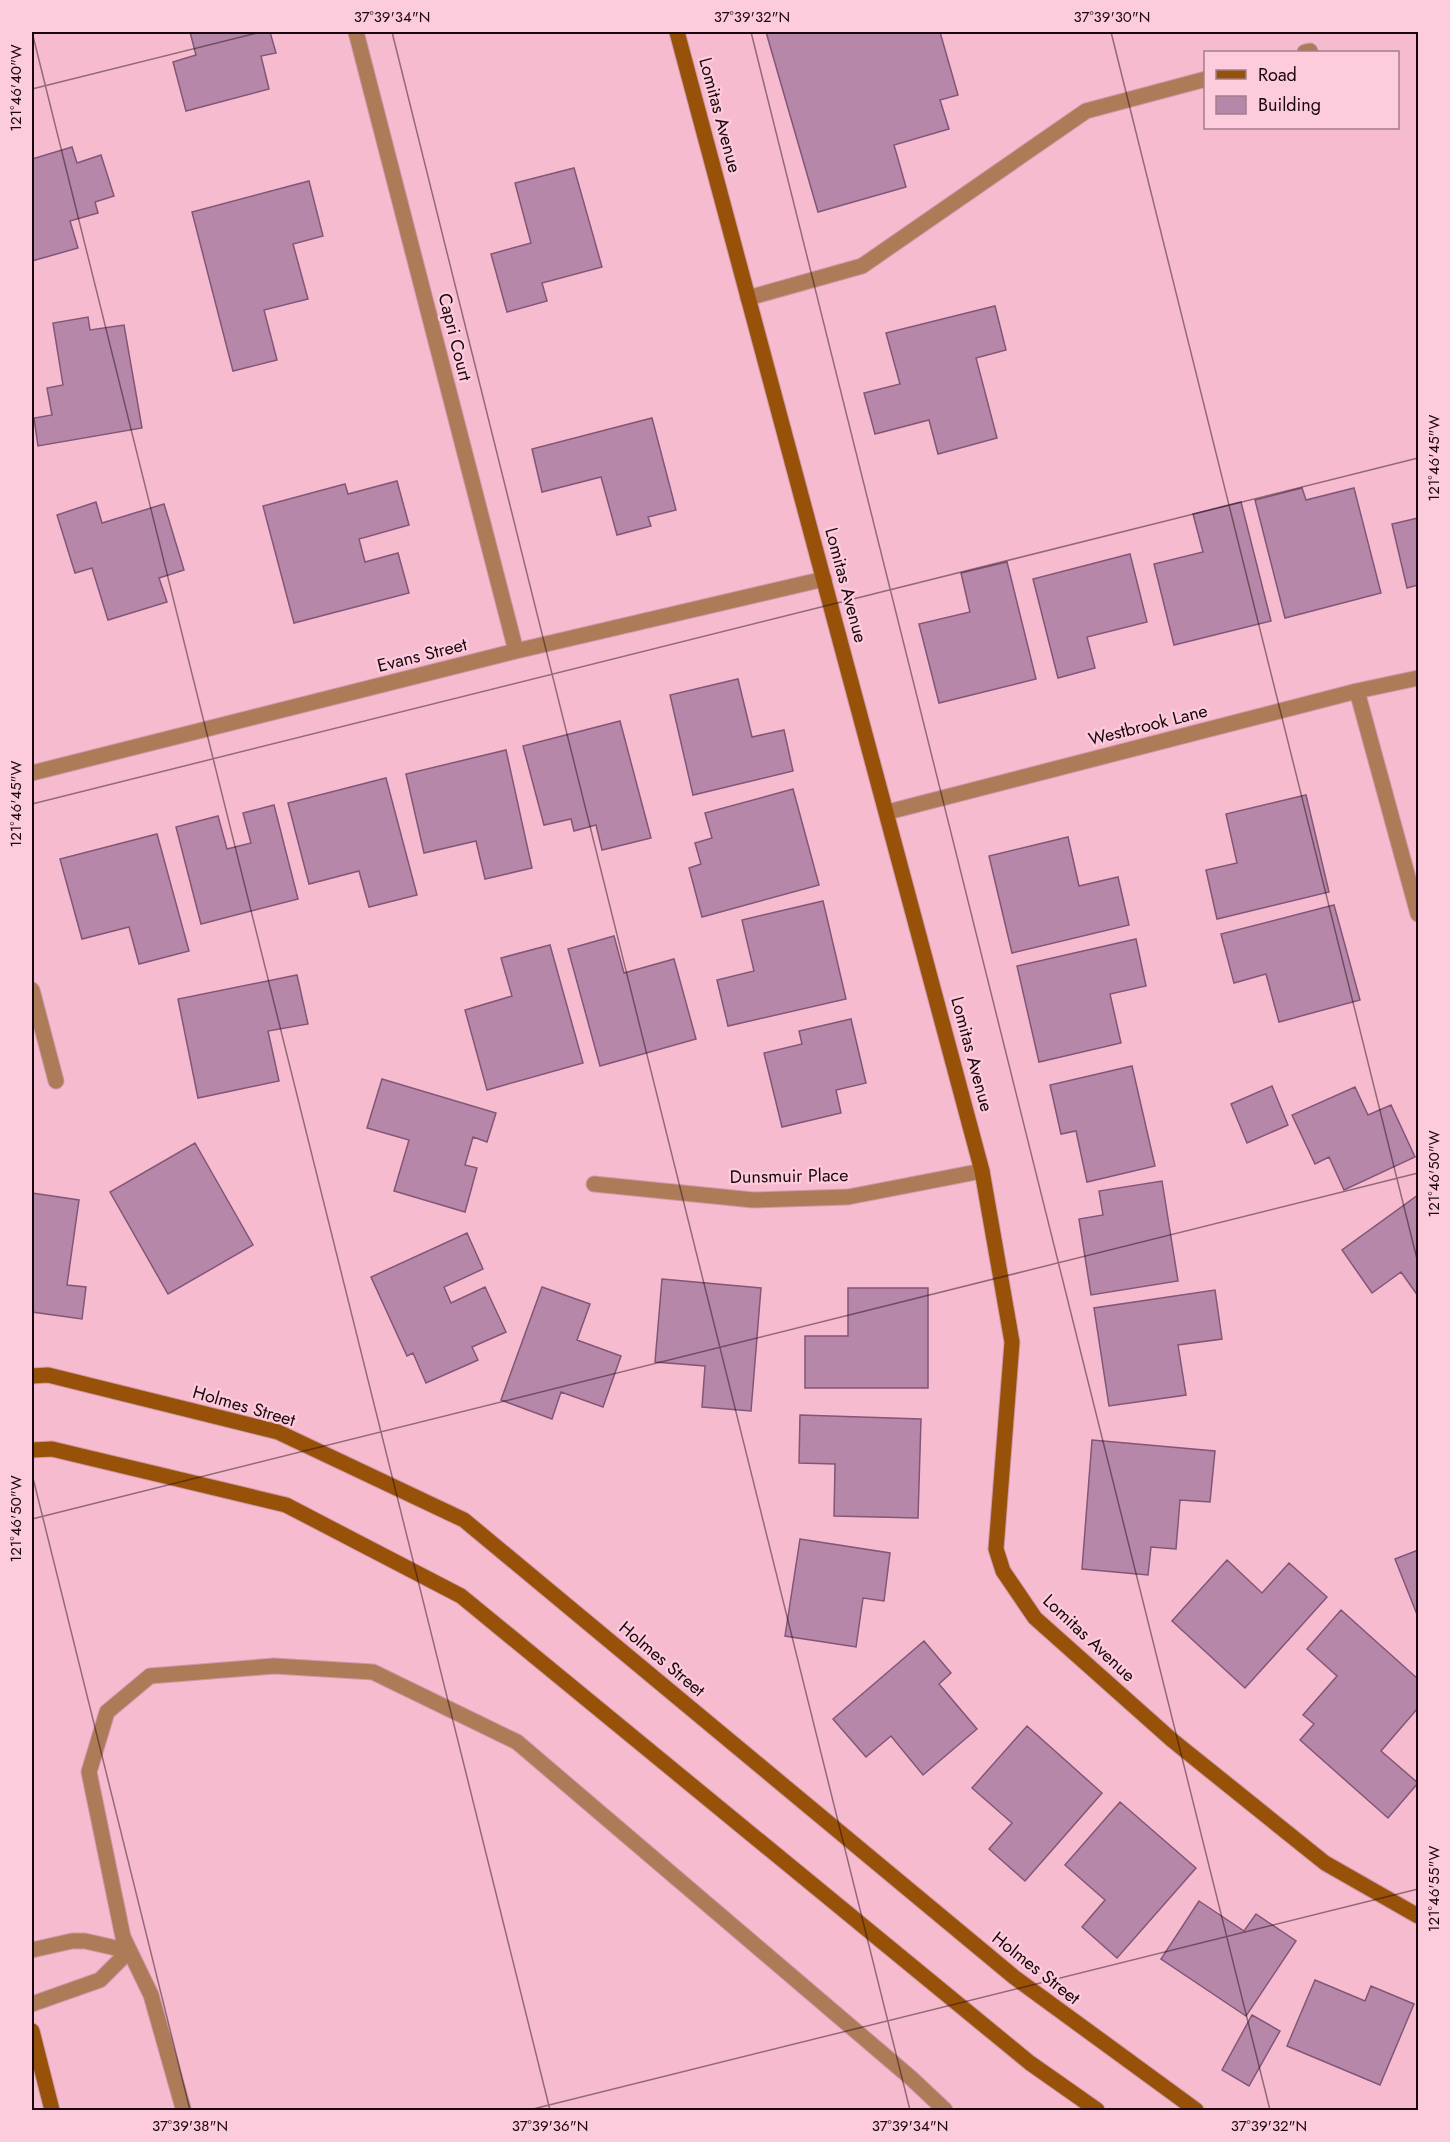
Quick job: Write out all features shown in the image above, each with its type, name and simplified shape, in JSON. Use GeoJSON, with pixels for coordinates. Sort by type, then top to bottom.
{"type":"FeatureCollection","features":[{"type":"Feature","properties":{"kind":"main road","name":"Lomitas Avenue"},"geometry":{"type":"LineString","coordinates":[[677,32],[888,812],[982,1171],[1012,1342],[996,1549],[1003,1571],[1035,1618],[1172,1740],[1325,1863],[1419,1916]]}},
{"type":"Feature","properties":{"kind":"main road","name":"Holmes Street"},"geometry":{"type":"LineString","coordinates":[[32,1376],[48,1375],[278,1432],[464,1520],[1014,1977],[1196,2110]]}},
{"type":"Feature","properties":{"kind":"main road"},"geometry":{"type":"LineString","coordinates":[[32,1450],[52,1449],[286,1505],[461,1596],[1030,2062],[1097,2110]]}},
{"type":"Feature","properties":{"kind":"main road"},"geometry":{"type":"LineString","coordinates":[[32,2031],[52,2110]]}},
{"type":"Feature","properties":{"kind":"street","name":"Capri Court"},"geometry":{"type":"LineString","coordinates":[[356,32],[516,651]]}},
{"type":"Feature","properties":{"kind":"street"},"geometry":{"type":"LineString","coordinates":[[748,298],[862,266],[1086,111],[1204,80]]}},
{"type":"Feature","properties":{"kind":"street","name":"Evans Street"},"geometry":{"type":"LineString","coordinates":[[32,768],[824,579]]}},
{"type":"Feature","properties":{"kind":"street","name":"Westbrook Lane"},"geometry":{"type":"LineString","coordinates":[[888,812],[1419,678]]}},
{"type":"Feature","properties":{"kind":"street"},"geometry":{"type":"LineString","coordinates":[[1357,692],[1419,914]]}},
{"type":"Feature","properties":{"kind":"street"},"geometry":{"type":"LineString","coordinates":[[32,990],[56,1081]]}},
{"type":"Feature","properties":{"kind":"street","name":"Dunsmuir Place"},"geometry":{"type":"LineString","coordinates":[[594,1184],[753,1200],[848,1197],[982,1171]]}},
{"type":"Feature","properties":{"kind":"street"},"geometry":{"type":"LineString","coordinates":[[183,2108],[151,1995],[123,1938],[89,1772],[107,1712],[150,1676],[274,1666],[373,1672],[517,1742],[911,2078],[945,2110]]}},
{"type":"Feature","properties":{"kind":"street"},"geometry":{"type":"LineString","coordinates":[[32,1950],[72,1941],[85,1941],[129,1951]]}},
{"type":"Feature","properties":{"kind":"street"},"geometry":{"type":"LineString","coordinates":[[32,2004],[100,1980],[129,1951]]}},
{"type":"Feature","properties":{"kind":"building"},"geometry":{"type":"Polygon","coordinates":[[[190,32],[270,32],[276,53],[261,56],[269,89],[186,111],[173,62],[196,55],[190,32]]]}},
{"type":"Feature","properties":{"kind":"building"},"geometry":{"type":"Polygon","coordinates":[[[766,32],[940,32],[958,95],[940,100],[949,129],[894,145],[906,187],[818,212],[766,32]]]}},
{"type":"Feature","properties":{"kind":"building"},"geometry":{"type":"Polygon","coordinates":[[[72,147],[77,163],[101,155],[114,196],[95,202],[98,213],[70,221],[78,248],[32,261],[32,159],[72,147]]]}},
{"type":"Feature","properties":{"kind":"building"},"geometry":{"type":"Polygon","coordinates":[[[574,168],[602,267],[542,283],[547,301],[507,312],[491,254],[531,243],[515,183],[574,168]]]}},
{"type":"Feature","properties":{"kind":"building"},"geometry":{"type":"Polygon","coordinates":[[[309,181],[323,236],[293,244],[308,299],[264,310],[277,360],[233,371],[192,212],[309,181]]]}},
{"type":"Feature","properties":{"kind":"building"},"geometry":{"type":"Polygon","coordinates":[[[995,306],[1006,350],[976,358],[997,438],[938,454],[929,420],[875,434],[864,393],[900,384],[886,333],[995,306]]]}},
{"type":"Feature","properties":{"kind":"building"},"geometry":{"type":"Polygon","coordinates":[[[88,317],[90,330],[124,325],[142,428],[38,446],[34,418],[52,415],[47,388],[63,385],[53,323],[88,317]]]}},
{"type":"Feature","properties":{"kind":"building"},"geometry":{"type":"Polygon","coordinates":[[[652,418],[676,510],[648,517],[651,526],[617,535],[601,477],[542,492],[532,449],[652,418]]]}},
{"type":"Feature","properties":{"kind":"building"},"geometry":{"type":"Polygon","coordinates":[[[397,481],[409,525],[359,539],[365,562],[398,553],[409,593],[294,623],[263,506],[345,484],[348,494],[397,481]]]}},
{"type":"Feature","properties":{"kind":"building"},"geometry":{"type":"Polygon","coordinates":[[[1302,488],[1306,500],[1354,488],[1381,593],[1285,618],[1255,500],[1302,488]]]}},
{"type":"Feature","properties":{"kind":"building"},"geometry":{"type":"Polygon","coordinates":[[[96,502],[102,523],[164,504],[184,570],[159,578],[167,602],[108,620],[92,568],[75,573],[57,515],[96,502]]]}},
{"type":"Feature","properties":{"kind":"building"},"geometry":{"type":"Polygon","coordinates":[[[1241,502],[1271,621],[1174,645],[1154,564],[1203,552],[1193,514],[1241,502]]]}},
{"type":"Feature","properties":{"kind":"building"},"geometry":{"type":"Polygon","coordinates":[[[1418,518],[1418,585],[1407,588],[1392,524],[1418,518]]]}},
{"type":"Feature","properties":{"kind":"building"},"geometry":{"type":"Polygon","coordinates":[[[1130,554],[1147,622],[1087,637],[1095,668],[1058,678],[1033,579],[1130,554]]]}},
{"type":"Feature","properties":{"kind":"building"},"geometry":{"type":"Polygon","coordinates":[[[1007,562],[1036,679],[939,703],[919,624],[970,612],[961,573],[1007,562]]]}},
{"type":"Feature","properties":{"kind":"building"},"geometry":{"type":"Polygon","coordinates":[[[738,679],[752,737],[784,730],[793,771],[693,795],[670,695],[738,679]]]}},
{"type":"Feature","properties":{"kind":"building"},"geometry":{"type":"Polygon","coordinates":[[[620,721],[651,838],[602,850],[596,825],[574,831],[571,819],[544,825],[523,746],[620,721]]]}},
{"type":"Feature","properties":{"kind":"building"},"geometry":{"type":"Polygon","coordinates":[[[506,750],[532,868],[485,879],[476,841],[424,853],[406,774],[506,750]]]}},
{"type":"Feature","properties":{"kind":"building"},"geometry":{"type":"Polygon","coordinates":[[[386,778],[417,895],[369,907],[359,871],[309,884],[288,803],[386,778]]]}},
{"type":"Feature","properties":{"kind":"building"},"geometry":{"type":"Polygon","coordinates":[[[793,789],[819,885],[702,917],[689,868],[701,864],[695,843],[712,838],[705,813],[793,789]]]}},
{"type":"Feature","properties":{"kind":"building"},"geometry":{"type":"Polygon","coordinates":[[[1306,795],[1329,892],[1217,919],[1206,870],[1237,863],[1226,814],[1306,795]]]}},
{"type":"Feature","properties":{"kind":"building"},"geometry":{"type":"Polygon","coordinates":[[[274,805],[298,899],[201,924],[176,827],[218,816],[227,849],[251,843],[243,813],[274,805]]]}},
{"type":"Feature","properties":{"kind":"building"},"geometry":{"type":"Polygon","coordinates":[[[157,834],[189,951],[139,964],[129,927],[82,939],[60,859],[157,834]]]}},
{"type":"Feature","properties":{"kind":"building"},"geometry":{"type":"Polygon","coordinates":[[[1068,837],[1079,886],[1118,877],[1129,925],[1012,953],[989,856],[1068,837]]]}},
{"type":"Feature","properties":{"kind":"building"},"geometry":{"type":"Polygon","coordinates":[[[823,901],[846,999],[728,1026],[717,980],[754,971],[742,920],[823,901]]]}},
{"type":"Feature","properties":{"kind":"building"},"geometry":{"type":"Polygon","coordinates":[[[1334,905],[1360,1000],[1279,1022],[1266,974],[1234,983],[1221,934],[1334,905]]]}},
{"type":"Feature","properties":{"kind":"building"},"geometry":{"type":"Polygon","coordinates":[[[614,936],[624,973],[674,959],[696,1039],[600,1066],[568,949],[614,936]]]}},
{"type":"Feature","properties":{"kind":"building"},"geometry":{"type":"Polygon","coordinates":[[[1136,939],[1146,986],[1110,994],[1121,1043],[1039,1062],[1017,966],[1136,939]]]}},
{"type":"Feature","properties":{"kind":"building"},"geometry":{"type":"Polygon","coordinates":[[[550,945],[583,1063],[487,1090],[465,1010],[512,996],[501,958],[550,945]]]}},
{"type":"Feature","properties":{"kind":"building"},"geometry":{"type":"Polygon","coordinates":[[[297,975],[308,1024],[268,1031],[279,1081],[198,1098],[178,999],[297,975]]]}},
{"type":"Feature","properties":{"kind":"building"},"geometry":{"type":"Polygon","coordinates":[[[851,1019],[866,1083],[836,1090],[841,1113],[782,1127],[764,1053],[802,1044],[799,1031],[851,1019]]]}},
{"type":"Feature","properties":{"kind":"building"},"geometry":{"type":"Polygon","coordinates":[[[1132,1066],[1155,1166],[1087,1182],[1076,1131],[1061,1134],[1050,1085],[1132,1066]]]}},
{"type":"Feature","properties":{"kind":"building"},"geometry":{"type":"Polygon","coordinates":[[[382,1079],[496,1113],[487,1142],[473,1137],[465,1165],[477,1168],[465,1212],[394,1191],[409,1140],[367,1128],[382,1079]]]}},
{"type":"Feature","properties":{"kind":"building"},"geometry":{"type":"Polygon","coordinates":[[[1272,1086],[1288,1125],[1247,1143],[1231,1104],[1272,1086]]]}},
{"type":"Feature","properties":{"kind":"building"},"geometry":{"type":"Polygon","coordinates":[[[1355,1087],[1368,1115],[1391,1105],[1415,1157],[1344,1190],[1329,1157],[1315,1164],[1292,1115],[1355,1087]]]}},
{"type":"Feature","properties":{"kind":"building"},"geometry":{"type":"Polygon","coordinates":[[[195,1143],[253,1245],[168,1294],[110,1192],[195,1143]]]}},
{"type":"Feature","properties":{"kind":"building"},"geometry":{"type":"Polygon","coordinates":[[[1162,1181],[1178,1281],[1091,1295],[1079,1219],[1103,1215],[1099,1191],[1162,1181]]]}},
{"type":"Feature","properties":{"kind":"building"},"geometry":{"type":"Polygon","coordinates":[[[32,1193],[79,1200],[67,1285],[86,1287],[82,1319],[32,1312],[32,1193]]]}},
{"type":"Feature","properties":{"kind":"building"},"geometry":{"type":"Polygon","coordinates":[[[1418,1195],[1418,1296],[1401,1272],[1372,1293],[1342,1250],[1418,1195]]]}},
{"type":"Feature","properties":{"kind":"building"},"geometry":{"type":"Polygon","coordinates":[[[467,1233],[483,1269],[444,1287],[451,1303],[485,1287],[506,1332],[472,1347],[478,1360],[426,1383],[413,1353],[407,1356],[371,1277],[467,1233]]]}},
{"type":"Feature","properties":{"kind":"building"},"geometry":{"type":"Polygon","coordinates":[[[662,1279],[761,1288],[751,1411],[702,1407],[705,1366],[655,1362],[662,1279]]]}},
{"type":"Feature","properties":{"kind":"building"},"geometry":{"type":"Polygon","coordinates":[[[542,1287],[590,1304],[577,1340],[621,1356],[603,1407],[561,1392],[552,1419],[501,1400],[542,1287]]]}},
{"type":"Feature","properties":{"kind":"building"},"geometry":{"type":"Polygon","coordinates":[[[848,1288],[928,1288],[928,1388],[805,1388],[805,1336],[848,1336],[848,1288]]]}},
{"type":"Feature","properties":{"kind":"building"},"geometry":{"type":"Polygon","coordinates":[[[1215,1290],[1222,1339],[1178,1345],[1186,1395],[1109,1406],[1094,1308],[1215,1290]]]}},
{"type":"Feature","properties":{"kind":"building"},"geometry":{"type":"Polygon","coordinates":[[[800,1415],[921,1419],[918,1518],[834,1516],[835,1464],[799,1463],[800,1415]]]}},
{"type":"Feature","properties":{"kind":"building"},"geometry":{"type":"Polygon","coordinates":[[[1092,1440],[1215,1451],[1210,1502],[1180,1500],[1176,1549],[1151,1547],[1148,1575],[1082,1569],[1092,1440]]]}},
{"type":"Feature","properties":{"kind":"building"},"geometry":{"type":"Polygon","coordinates":[[[800,1539],[890,1553],[884,1601],[863,1598],[856,1647],[785,1636],[800,1539]]]}},
{"type":"Feature","properties":{"kind":"building"},"geometry":{"type":"Polygon","coordinates":[[[1418,1550],[1418,1617],[1395,1559],[1418,1550]]]}},
{"type":"Feature","properties":{"kind":"building"},"geometry":{"type":"Polygon","coordinates":[[[1227,1560],[1262,1593],[1289,1563],[1327,1597],[1245,1688],[1172,1621],[1227,1560]]]}},
{"type":"Feature","properties":{"kind":"building"},"geometry":{"type":"Polygon","coordinates":[[[1341,1610],[1418,1679],[1418,1708],[1381,1751],[1418,1783],[1388,1818],[1300,1740],[1314,1724],[1303,1715],[1337,1676],[1307,1649],[1341,1610]]]}},
{"type":"Feature","properties":{"kind":"building"},"geometry":{"type":"Polygon","coordinates":[[[924,1641],[951,1673],[939,1684],[977,1729],[923,1775],[891,1736],[866,1757],[833,1719],[924,1641]]]}},
{"type":"Feature","properties":{"kind":"building"},"geometry":{"type":"Polygon","coordinates":[[[1027,1726],[1102,1793],[1025,1881],[989,1849],[1012,1823],[972,1788],[1027,1726]]]}},
{"type":"Feature","properties":{"kind":"building"},"geometry":{"type":"Polygon","coordinates":[[[1120,1802],[1196,1868],[1117,1958],[1082,1927],[1105,1900],[1065,1865],[1120,1802]]]}},
{"type":"Feature","properties":{"kind":"building"},"geometry":{"type":"Polygon","coordinates":[[[1199,1901],[1244,1931],[1256,1914],[1296,1941],[1246,2016],[1161,1959],[1199,1901]]]}},
{"type":"Feature","properties":{"kind":"building"},"geometry":{"type":"Polygon","coordinates":[[[1315,1980],[1365,2001],[1371,1986],[1414,2004],[1380,2085],[1287,2046],[1315,1980]]]}},
{"type":"Feature","properties":{"kind":"building"},"geometry":{"type":"Polygon","coordinates":[[[1252,2015],[1280,2031],[1249,2086],[1222,2070],[1252,2015]]]}}]}
